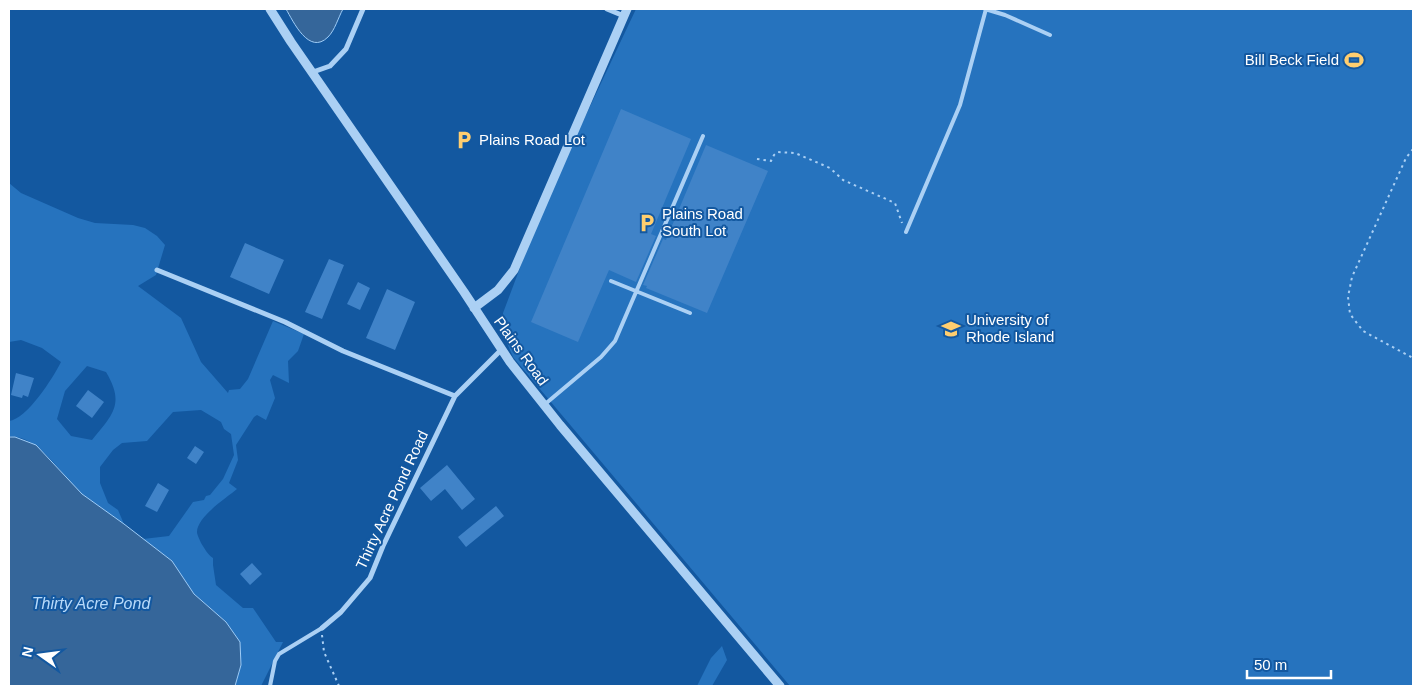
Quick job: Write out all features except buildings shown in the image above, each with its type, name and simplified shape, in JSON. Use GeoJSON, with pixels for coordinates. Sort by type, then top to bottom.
{"type":"FeatureCollection","features":[{"type":"Feature","properties":{"kind":"street","name":"Plains Road"},"geometry":{"type":"LineString","coordinates":[[270,9],[383,178],[502,349],[544,405],[780,686]]}},
{"type":"Feature","properties":{"kind":"street"},"geometry":{"type":"LineString","coordinates":[[313,72],[330,66],[346,49],[363,9]]}},
{"type":"Feature","properties":{"kind":"street"},"geometry":{"type":"LineString","coordinates":[[474,308],[498,290],[514,270],[626,12],[607,9]]}},
{"type":"Feature","properties":{"kind":"street"},"geometry":{"type":"LineString","coordinates":[[157,270],[285,322],[343,351],[455,396]]}},
{"type":"Feature","properties":{"kind":"street","name":"Thirty Acre Pond Road"},"geometry":{"type":"LineString","coordinates":[[322,628],[341,612],[370,578],[383,546],[455,396],[502,349]]}},
{"type":"Feature","properties":{"kind":"lane"},"geometry":{"type":"LineString","coordinates":[[906,232],[960,105],[985,9],[1005,15],[1050,35]]}},
{"type":"Feature","properties":{"kind":"lane"},"geometry":{"type":"LineString","coordinates":[[544,405],[601,357],[615,341],[703,136]]}},
{"type":"Feature","properties":{"kind":"lane"},"geometry":{"type":"LineString","coordinates":[[612,281],[690,313]]}},
{"type":"Feature","properties":{"kind":"lane"},"geometry":{"type":"LineString","coordinates":[[270,686],[275,661],[279,654],[322,628]]}},
{"type":"Feature","properties":{"kind":"path"},"geometry":{"type":"LineString","coordinates":[[1413,149],[1406,158],[1352,277],[1348,297],[1350,314],[1363,331],[1413,358]]}},
{"type":"Feature","properties":{"kind":"path"},"geometry":{"type":"LineString","coordinates":[[757,159],[771,161],[778,152],[795,154],[830,168],[843,180],[895,203],[906,232]]}},
{"type":"Feature","properties":{"kind":"path"},"geometry":{"type":"LineString","coordinates":[[322,628],[324,652],[340,686]]}},
{"type":"Feature","properties":{"kind":"shaded area","name":"University of Rhode Island"},"geometry":{"type":"Polygon","coordinates":[[[636,9],[1413,9],[1413,686],[790,686],[513,357],[503,334],[503,313],[544,204],[636,9]]]}},
{"type":"Feature","properties":{"kind":"shaded area"},"geometry":{"type":"Polygon","coordinates":[[[9,183],[21,193],[78,218],[95,223],[133,225],[145,228],[157,236],[165,245],[156,275],[138,286],[181,318],[201,362],[228,393],[229,390],[240,389],[248,379],[273,321],[304,334],[298,351],[288,361],[289,383],[273,375],[270,380],[275,398],[266,420],[257,415],[254,417],[236,445],[238,460],[229,483],[237,489],[207,514],[198,526],[197,532],[201,543],[213,558],[216,585],[243,608],[253,608],[276,642],[283,642],[261,686],[235,686],[241,665],[240,642],[226,622],[194,594],[172,561],[143,539],[169,536],[193,502],[204,500],[206,496],[210,495],[223,479],[234,455],[231,434],[224,429],[221,422],[201,410],[173,412],[147,441],[122,443],[113,450],[100,467],[100,483],[108,503],[118,510],[124,524],[83,495],[41,450],[21,438],[9,436],[9,421],[16,419],[24,413],[39,397],[61,362],[42,348],[21,340],[9,342],[9,183]],[[87,366],[65,391],[57,419],[71,436],[92,440],[111,415],[114,408],[115,392],[106,372],[87,366]]]}},
{"type":"Feature","properties":{"kind":"shaded area"},"geometry":{"type":"Polygon","coordinates":[[[722,646],[727,660],[712,686],[697,686],[711,658],[722,646]]]}},
{"type":"Feature","properties":{"kind":"water"},"geometry":{"type":"Polygon","coordinates":[[[286,9],[343,9],[328,37],[321,42],[314,42],[302,35],[286,9]]]}},
{"type":"Feature","properties":{"kind":"water","name":"Thirty Acre Pond"},"geometry":{"type":"Polygon","coordinates":[[[9,437],[15,437],[36,445],[82,494],[172,561],[194,594],[226,622],[240,642],[241,665],[235,686],[9,686],[9,437]]]}},
{"type":"Feature","properties":{"kind":"place","name":"Bill Beck Field"},"geometry":{"type":"Point","coordinates":[1354,60]}},
{"type":"Feature","properties":{"kind":"place","name":"Plains Road Lot"},"geometry":{"type":"Point","coordinates":[464,140]}},
{"type":"Feature","properties":{"kind":"place","name":"Plains Road South Lot"},"geometry":{"type":"Point","coordinates":[647,223]}},
{"type":"Feature","properties":{"kind":"place","name":"University of Rhode Island"},"geometry":{"type":"Point","coordinates":[951,329]}}]}
